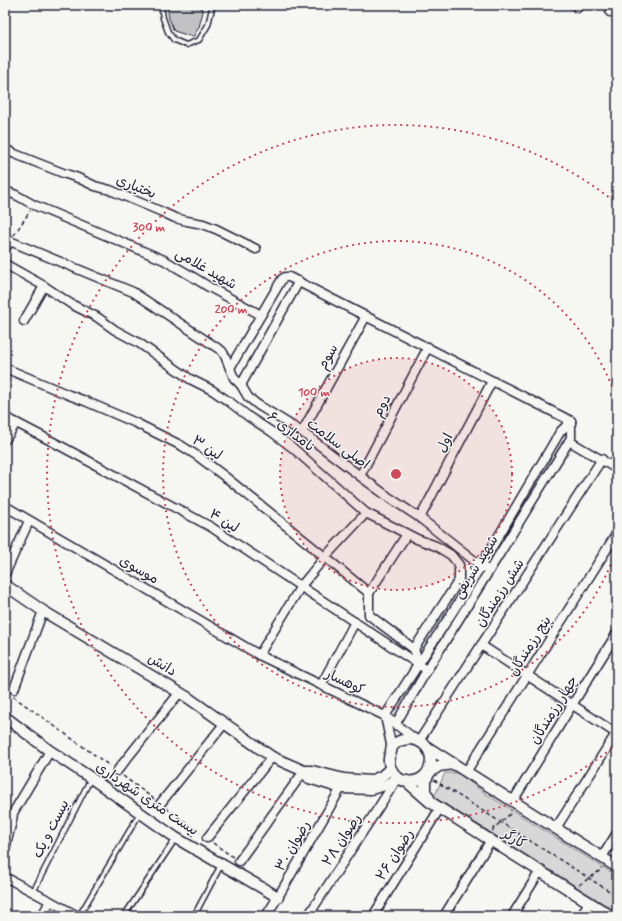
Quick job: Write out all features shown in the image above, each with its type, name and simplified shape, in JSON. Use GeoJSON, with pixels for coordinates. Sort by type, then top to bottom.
{"type":"FeatureCollection","features":[{"type":"Feature","properties":{"kind":"street","name":"بختیاری"},"geometry":{"type":"LineString","coordinates":[[5,149],[96,186],[110,190],[175,218],[187,222],[203,224],[216,229],[256,250]]}},
{"type":"Feature","properties":{"kind":"street","name":"شهید غلامی"},"geometry":{"type":"LineString","coordinates":[[5,191],[34,205],[164,260],[209,287],[261,314]]}},
{"type":"Feature","properties":{"kind":"street"},"geometry":{"type":"LineString","coordinates":[[5,250],[8,240]]}},
{"type":"Feature","properties":{"kind":"street","name":"اصلی سلامت"},"geometry":{"type":"LineString","coordinates":[[8,240],[133,292],[222,351],[234,378],[241,385],[248,396],[258,405],[302,432],[490,571]]}},
{"type":"Feature","properties":{"kind":"street","name":"نامداری ۶"},"geometry":{"type":"LineString","coordinates":[[5,264],[44,286],[71,304],[97,317],[115,330],[139,343],[190,379],[212,390],[231,403],[293,448],[366,513],[417,539],[436,546],[451,555],[459,565],[458,580],[414,649]]}},
{"type":"Feature","properties":{"kind":"street"},"geometry":{"type":"LineString","coordinates":[[230,368],[282,279],[289,277],[571,421]]}},
{"type":"Feature","properties":{"kind":"street"},"geometry":{"type":"LineString","coordinates":[[241,385],[299,281]]}},
{"type":"Feature","properties":{"kind":"street"},"geometry":{"type":"LineString","coordinates":[[24,321],[44,286]]}},
{"type":"Feature","properties":{"kind":"street","name":"سوم"},"geometry":{"type":"LineString","coordinates":[[302,432],[366,316]]}},
{"type":"Feature","properties":{"kind":"street","name":"دوم"},"geometry":{"type":"LineString","coordinates":[[360,476],[428,348]]}},
{"type":"Feature","properties":{"kind":"street","name":"لین ۳"},"geometry":{"type":"LineString","coordinates":[[5,368],[69,395],[85,400],[182,446],[214,468],[369,593]]}},
{"type":"Feature","properties":{"kind":"street","name":"اول"},"geometry":{"type":"LineString","coordinates":[[420,518],[492,380]]}},
{"type":"Feature","properties":{"kind":"street","name":"لین ۴"},"geometry":{"type":"LineString","coordinates":[[5,417],[211,527],[427,670]]}},
{"type":"Feature","properties":{"kind":"street","name":"شهید شریفی"},"geometry":{"type":"LineString","coordinates":[[395,725],[427,670],[490,571],[571,438],[571,421]]}},
{"type":"Feature","properties":{"kind":"street","name":"شهید شریفی"},"geometry":{"type":"LineString","coordinates":[[385,716],[468,588],[480,565],[560,432],[571,421]]}},
{"type":"Feature","properties":{"kind":"street"},"geometry":{"type":"LineString","coordinates":[[5,440],[16,423]]}},
{"type":"Feature","properties":{"kind":"street"},"geometry":{"type":"LineString","coordinates":[[569,441],[617,469]]}},
{"type":"Feature","properties":{"kind":"street","name":"شش رزمندگان"},"geometry":{"type":"LineString","coordinates":[[420,742],[602,459]]}},
{"type":"Feature","properties":{"kind":"street","name":"موسوی"},"geometry":{"type":"LineString","coordinates":[[5,506],[259,655]]}},
{"type":"Feature","properties":{"kind":"street"},"geometry":{"type":"LineString","coordinates":[[259,655],[301,586],[325,557],[366,513]]}},
{"type":"Feature","properties":{"kind":"street"},"geometry":{"type":"LineString","coordinates":[[5,574],[29,521]]}},
{"type":"Feature","properties":{"kind":"street"},"geometry":{"type":"LineString","coordinates":[[407,534],[369,593],[369,615],[414,649],[419,664]]}},
{"type":"Feature","properties":{"kind":"street","name":"پنج رزمندگان"},"geometry":{"type":"LineString","coordinates":[[466,772],[617,534]]}},
{"type":"Feature","properties":{"kind":"street","name":"دانش"},"geometry":{"type":"LineString","coordinates":[[5,585],[43,611],[180,692],[272,757],[304,771],[370,781],[382,776],[390,769]]}},
{"type":"Feature","properties":{"kind":"street"},"geometry":{"type":"LineString","coordinates":[[14,689],[43,611]]}},
{"type":"Feature","properties":{"kind":"street"},"geometry":{"type":"LineString","coordinates":[[321,685],[355,622]]}},
{"type":"Feature","properties":{"kind":"street","name":"چهار رزمندگان"},"geometry":{"type":"LineString","coordinates":[[513,802],[617,633]]}},
{"type":"Feature","properties":{"kind":"street"},"geometry":{"type":"LineString","coordinates":[[481,645],[617,733],[556,828]]}},
{"type":"Feature","properties":{"kind":"street","name":"کوهسار"},"geometry":{"type":"LineString","coordinates":[[259,655],[385,716],[395,725],[420,742]]}},
{"type":"Feature","properties":{"kind":"street"},"geometry":{"type":"LineString","coordinates":[[117,771],[180,692]]}},
{"type":"Feature","properties":{"kind":"street"},"geometry":{"type":"LineString","coordinates":[[385,716],[392,749]]}},
{"type":"Feature","properties":{"kind":"street","name":"بیست متری شهرداری"},"geometry":{"type":"LineString","coordinates":[[5,717],[50,751],[92,778],[176,838],[278,897]]}},
{"type":"Feature","properties":{"kind":"street"},"geometry":{"type":"LineString","coordinates":[[160,804],[224,724]]}},
{"type":"Feature","properties":{"kind":"street"},"geometry":{"type":"LineString","coordinates":[[420,742],[431,757],[430,767],[425,775],[416,781],[402,780],[390,769],[388,758],[392,749],[395,744],[402,740],[409,739],[420,742],[513,802],[617,866]]}},
{"type":"Feature","properties":{"kind":"street"},"geometry":{"type":"LineString","coordinates":[[5,849],[13,814],[50,751]]}},
{"type":"Feature","properties":{"kind":"street"},"geometry":{"type":"LineString","coordinates":[[207,838],[272,757]]}},
{"type":"Feature","properties":{"kind":"street"},"geometry":{"type":"LineString","coordinates":[[430,802],[425,791],[425,781],[430,772],[439,766],[453,764]]}},
{"type":"Feature","properties":{"kind":"street"},"geometry":{"type":"LineString","coordinates":[[239,861],[304,771]]}},
{"type":"Feature","properties":{"kind":"street","name":"دانش"},"geometry":{"type":"LineString","coordinates":[[304,771],[309,778],[341,788],[371,789],[386,786],[402,780]]}},
{"type":"Feature","properties":{"kind":"street","name":"کارگر"},"geometry":{"type":"LineString","coordinates":[[402,780],[430,802],[611,916]]}},
{"type":"Feature","properties":{"kind":"street","name":"رضوان ۲۸"},"geometry":{"type":"LineString","coordinates":[[308,916],[402,780]]}},
{"type":"Feature","properties":{"kind":"street","name":"رضوان ۳۰"},"geometry":{"type":"LineString","coordinates":[[266,916],[341,788]]}},
{"type":"Feature","properties":{"kind":"street","name":"رضوان ۲۶"},"geometry":{"type":"LineString","coordinates":[[373,916],[440,808]]}},
{"type":"Feature","properties":{"kind":"street"},"geometry":{"type":"LineString","coordinates":[[602,857],[617,833]]}},
{"type":"Feature","properties":{"kind":"street"},"geometry":{"type":"LineString","coordinates":[[444,916],[491,840]]}},
{"type":"Feature","properties":{"kind":"street"},"geometry":{"type":"LineString","coordinates":[[512,916],[540,872]]}},
{"type":"Feature","properties":{"kind":"street"},"geometry":{"type":"LineString","coordinates":[[5,877],[78,916]]}},
{"type":"Feature","properties":{"kind":"street"},"geometry":{"type":"LineString","coordinates":[[42,916],[50,901]]}},
{"type":"Feature","properties":{"kind":"street"},"geometry":{"type":"LineString","coordinates":[[581,916],[589,902]]}},
{"type":"Feature","properties":{"kind":"lane"},"geometry":{"type":"LineString","coordinates":[[161,5],[163,18],[168,32],[174,40],[186,45],[199,40],[208,25],[212,8],[211,5]]}},
{"type":"Feature","properties":{"kind":"lane","name":"بیست و یک"},"geometry":{"type":"LineString","coordinates":[[32,892],[92,778]]}},
{"type":"Feature","properties":{"kind":"lane"},"geometry":{"type":"LineString","coordinates":[[78,916],[140,813]]}},
{"type":"Feature","properties":{"kind":"lane"},"geometry":{"type":"LineString","coordinates":[[124,916],[176,838]]}},
{"type":"Feature","properties":{"kind":"lane"},"geometry":{"type":"LineString","coordinates":[[194,916],[221,864]]}},
{"type":"Feature","properties":{"kind":"path"},"geometry":{"type":"LineString","coordinates":[[8,240],[34,205]]}},
{"type":"Feature","properties":{"kind":"path"},"geometry":{"type":"LineString","coordinates":[[14,689],[14,697],[239,861]]}},
{"type":"Feature","properties":{"kind":"path"},"geometry":{"type":"LineString","coordinates":[[428,776],[617,896]]}},
{"type":"Feature","properties":{"kind":"path"},"geometry":{"type":"LineString","coordinates":[[491,840],[493,829],[510,814],[513,802]]}},
{"type":"Feature","properties":{"kind":"path"},"geometry":{"type":"LineString","coordinates":[[577,895],[580,884],[601,870],[602,857]]}},
{"type":"Feature","properties":{"kind":"shaded area"},"geometry":{"type":"Polygon","coordinates":[[[445,773],[458,773],[486,794],[617,876],[617,912],[434,797],[445,773]]]}},
{"type":"Feature","properties":{"kind":"building"},"geometry":{"type":"Polygon","coordinates":[[[167,5],[200,5],[203,12],[199,27],[193,37],[174,31],[169,19],[167,5]]]}}]}
